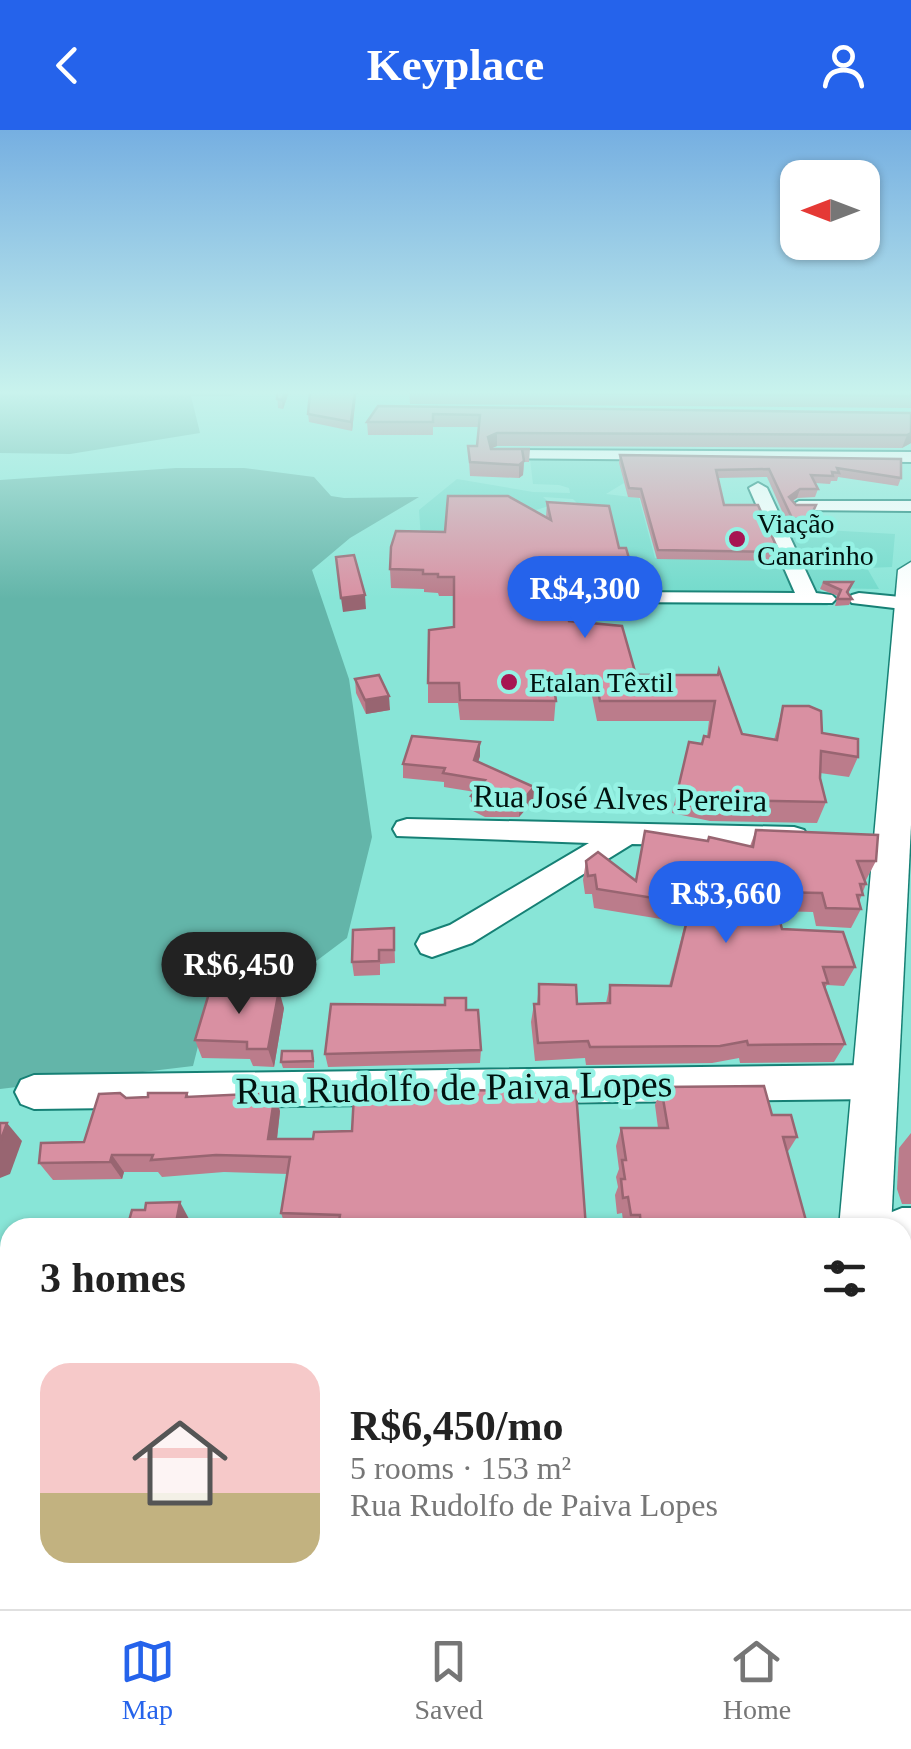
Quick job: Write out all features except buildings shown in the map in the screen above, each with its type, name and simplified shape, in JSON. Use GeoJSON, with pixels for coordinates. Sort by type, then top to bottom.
{"type":"FeatureCollection","features":[{"type":"Feature","properties":{"kind":"main road"},"geometry":{"type":"LineString","coordinates":[[866,1218],[875,1082],[896,990],[891,834],[911,570]]}},
{"type":"Feature","properties":{"kind":"street"},"geometry":{"type":"LineString","coordinates":[[606,598],[816,599],[758,488]]}},
{"type":"Feature","properties":{"kind":"street"},"geometry":{"type":"LineString","coordinates":[[799,506],[911,506]]}},
{"type":"Feature","properties":{"kind":"street"},"geometry":{"type":"LineString","coordinates":[[859,599],[910,604]]}},
{"type":"Feature","properties":{"kind":"street","name":"Rua José Alves Pereira"},"geometry":{"type":"LineString","coordinates":[[406,829],[826,837]]}},
{"type":"Feature","properties":{"kind":"street"},"geometry":{"type":"LineString","coordinates":[[432,944],[462,934],[628,833]]}},
{"type":"Feature","properties":{"kind":"street","name":"Rua Rudolfo de Paiva Lopes"},"geometry":{"type":"LineString","coordinates":[[34,1092],[875,1082]]}},
{"type":"Feature","properties":{"kind":"shaded area"},"geometry":{"type":"Polygon","coordinates":[[[530,461],[619,461],[624,483],[606,494],[639,498],[655,558],[781,561],[789,552],[790,528],[895,534],[892,567],[867,568],[879,589],[819,588],[828,606],[601,604],[581,507],[573,499],[543,497],[552,505],[462,533],[421,539],[419,510],[457,479],[533,492],[570,493],[569,488],[559,485],[533,484],[530,461]]]}},
{"type":"Feature","properties":{"kind":"shaded area"},"geometry":{"type":"Polygon","coordinates":[[[176,468],[244,468],[314,477],[331,496],[344,498],[419,497],[350,538],[312,570],[349,679],[372,837],[347,938],[303,971],[298,994],[210,999],[193,1066],[0,1089],[0,480],[176,468]]]}},
{"type":"Feature","properties":{"kind":"place","name":"Viação Canarinho"},"geometry":{"type":"Point","coordinates":[737,539]}},
{"type":"Feature","properties":{"kind":"place","name":"Etalan Têxtil"},"geometry":{"type":"Point","coordinates":[509,682]}}]}
